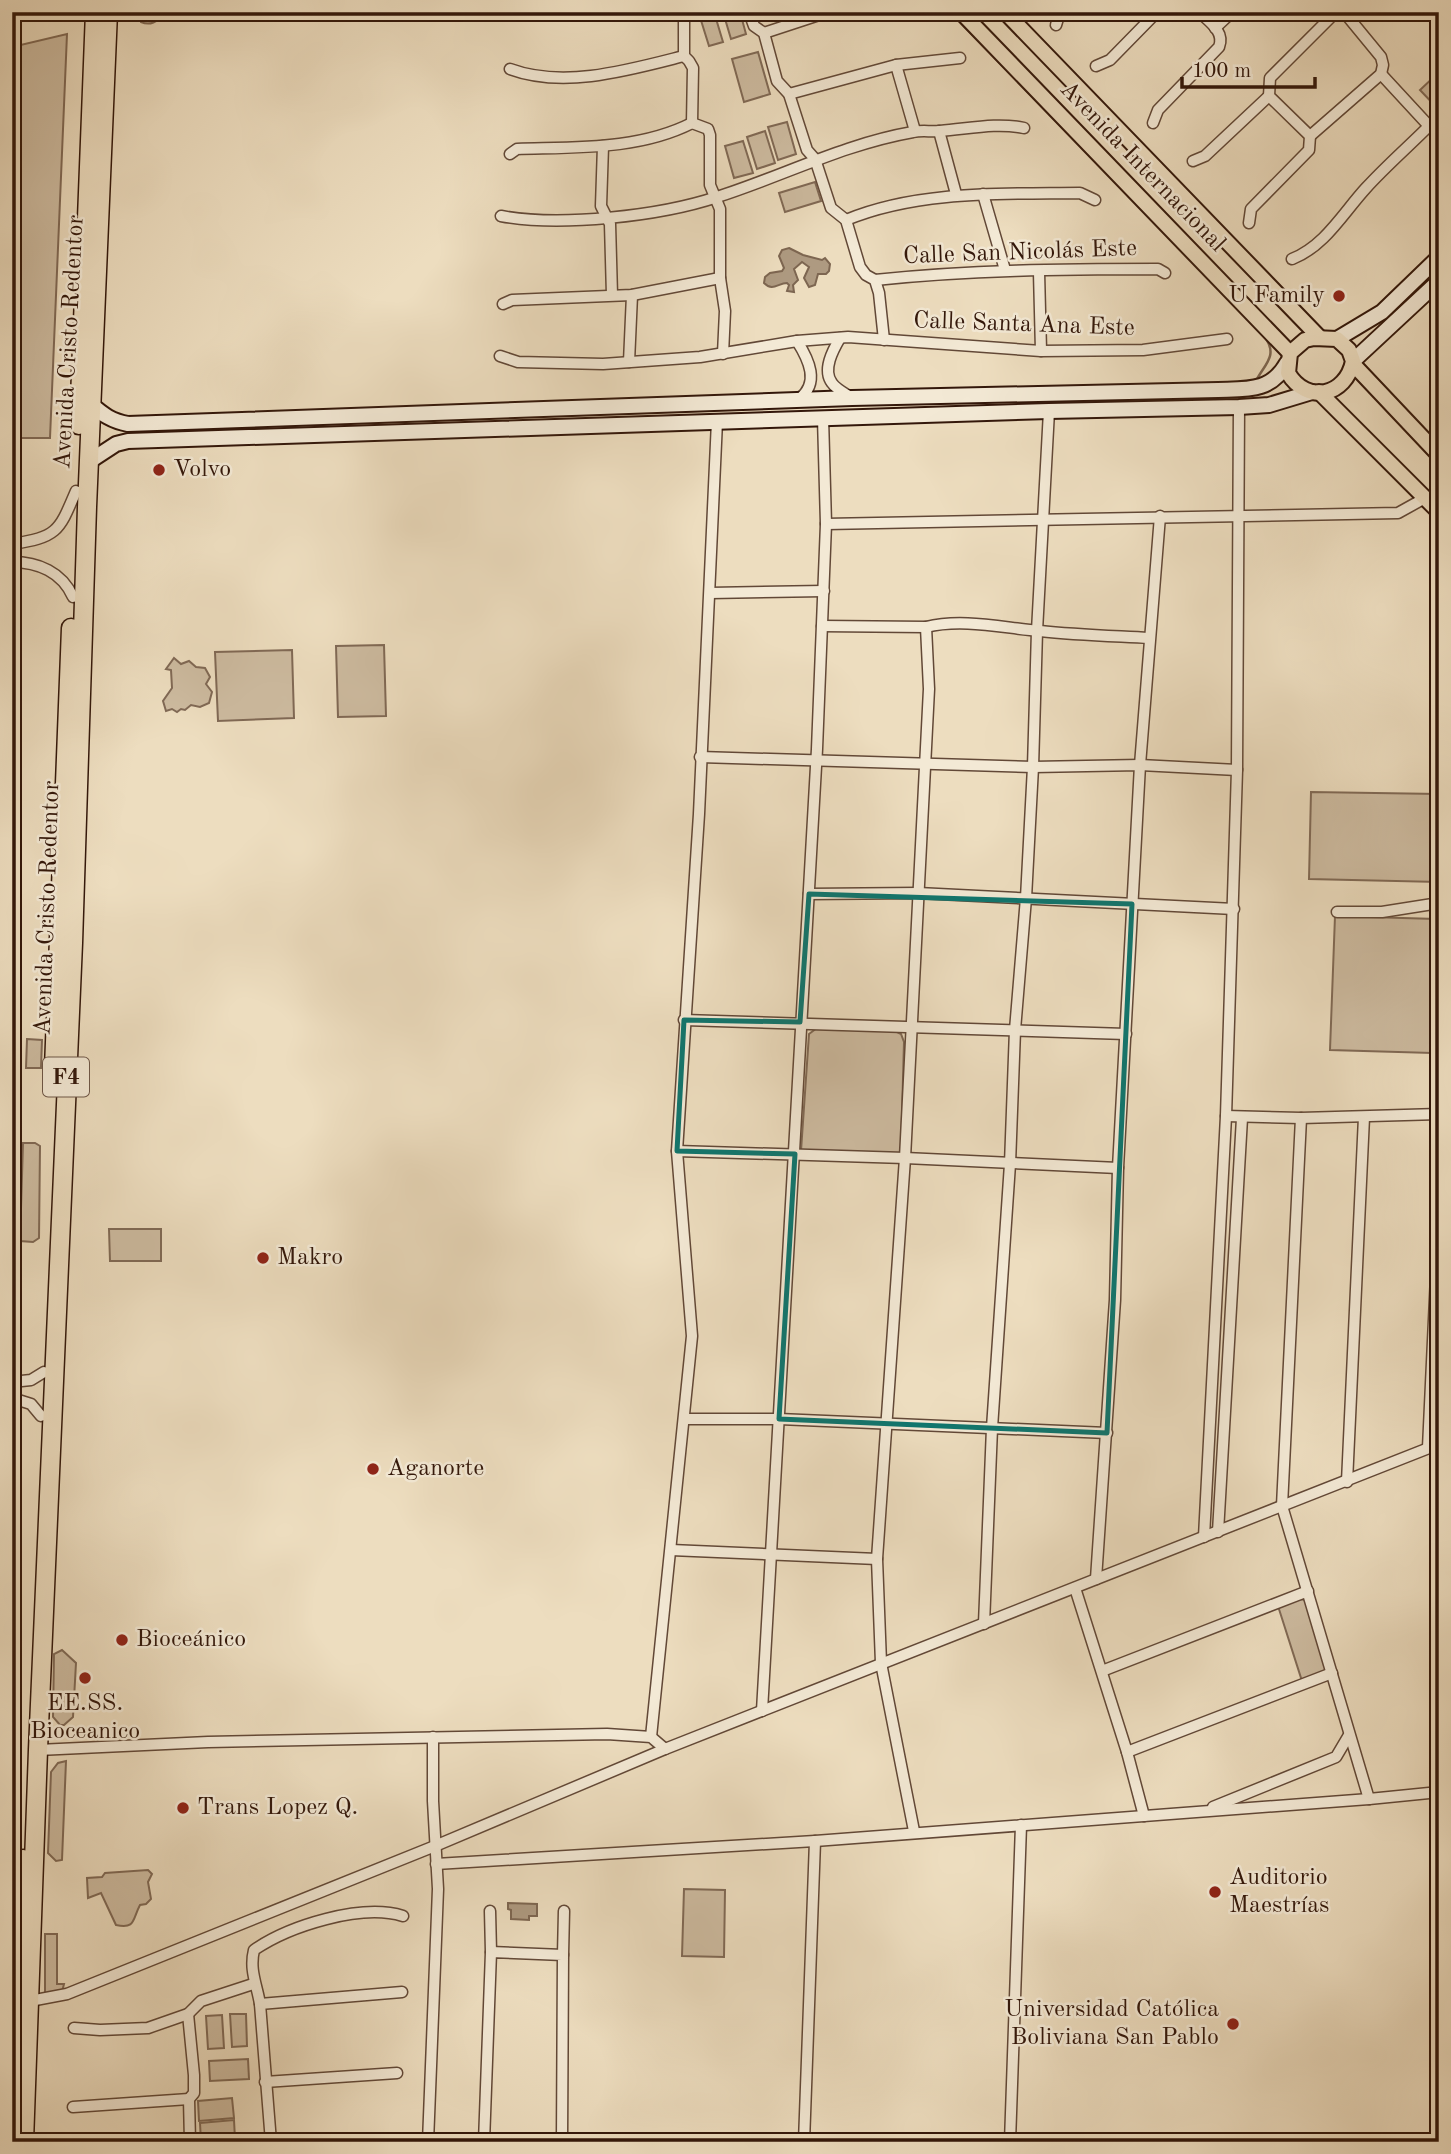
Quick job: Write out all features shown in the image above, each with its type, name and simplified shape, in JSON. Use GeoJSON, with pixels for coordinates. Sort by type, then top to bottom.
{"type":"FeatureCollection","features":[{"type":"Feature","properties":{"kind":"highway","name":"Avenida Cristo Redentor"},"geometry":{"type":"LineString","coordinates":[[13,2142],[16,1907],[44,1372],[96,12]]}},
{"type":"Feature","properties":{"kind":"highway","name":"Avenida Cristo Redentor"},"geometry":{"type":"LineString","coordinates":[[24,2142],[108,12]]}},
{"type":"Feature","properties":{"kind":"main road","name":"Avenida Internacional"},"geometry":{"type":"LineString","coordinates":[[961,12],[1289,358]]}},
{"type":"Feature","properties":{"kind":"main road","name":"Avenida Internacional"},"geometry":{"type":"LineString","coordinates":[[1005,12],[1320,338]]}},
{"type":"Feature","properties":{"kind":"main road"},"geometry":{"type":"LineString","coordinates":[[91,404],[114,422],[128,424],[852,398],[1243,389],[1260,387],[1273,380],[1305,340],[1337,339],[1382,312],[1439,257]]}},
{"type":"Feature","properties":{"kind":"main road"},"geometry":{"type":"LineString","coordinates":[[1416,281],[1427,292]]}},
{"type":"Feature","properties":{"kind":"main road"},"geometry":{"type":"LineString","coordinates":[[90,461],[116,444],[128,441],[1269,405],[1315,392],[1334,390],[1341,385],[1348,378],[1353,363],[1439,281]]}},
{"type":"Feature","properties":{"kind":"main road"},"geometry":{"type":"LineString","coordinates":[[1337,339],[1349,350],[1353,363],[1439,455]]}},
{"type":"Feature","properties":{"kind":"main road"},"geometry":{"type":"LineString","coordinates":[[1289,358],[1292,380],[1299,387],[1315,392],[1439,512]]}},
{"type":"Feature","properties":{"kind":"main road"},"geometry":{"type":"LineString","coordinates":[[910,415],[911,398]]}},
{"type":"Feature","properties":{"kind":"main road"},"geometry":{"type":"LineString","coordinates":[[724,421],[732,402]]}},
{"type":"Feature","properties":{"kind":"main road"},"geometry":{"type":"LineString","coordinates":[[468,413],[469,429]]}},
{"type":"Feature","properties":{"kind":"main road"},"geometry":{"type":"LineString","coordinates":[[128,424],[128,441]]}},
{"type":"Feature","properties":{"kind":"street"},"geometry":{"type":"LineString","coordinates":[[684,12],[684,56],[693,68],[692,123]]}},
{"type":"Feature","properties":{"kind":"street"},"geometry":{"type":"LineString","coordinates":[[749,12],[754,26],[764,33],[777,81],[789,94],[807,150],[814,159],[831,208],[846,220],[860,267],[866,275],[875,280],[884,340]]}},
{"type":"Feature","properties":{"kind":"street"},"geometry":{"type":"LineString","coordinates":[[764,33],[828,12]]}},
{"type":"Feature","properties":{"kind":"street"},"geometry":{"type":"LineString","coordinates":[[1056,25],[1060,12]]}},
{"type":"Feature","properties":{"kind":"street"},"geometry":{"type":"LineString","coordinates":[[1097,66],[1110,60],[1157,12]]}},
{"type":"Feature","properties":{"kind":"street"},"geometry":{"type":"LineString","coordinates":[[1153,123],[1158,110],[1219,47],[1221,36],[1199,12]]}},
{"type":"Feature","properties":{"kind":"street"},"geometry":{"type":"LineString","coordinates":[[1215,28],[1232,12]]}},
{"type":"Feature","properties":{"kind":"street"},"geometry":{"type":"LineString","coordinates":[[1193,161],[1205,156],[1269,96],[1270,78],[1336,12]]}},
{"type":"Feature","properties":{"kind":"street"},"geometry":{"type":"LineString","coordinates":[[1310,136],[1381,74],[1381,57],[1344,12]]}},
{"type":"Feature","properties":{"kind":"street"},"geometry":{"type":"LineString","coordinates":[[510,69],[530,76],[575,76],[623,72],[684,56]]}},
{"type":"Feature","properties":{"kind":"street"},"geometry":{"type":"LineString","coordinates":[[789,94],[896,65],[960,58]]}},
{"type":"Feature","properties":{"kind":"street"},"geometry":{"type":"LineString","coordinates":[[896,65],[915,131]]}},
{"type":"Feature","properties":{"kind":"street"},"geometry":{"type":"LineString","coordinates":[[1292,259],[1308,253],[1364,190],[1434,128],[1381,74]]}},
{"type":"Feature","properties":{"kind":"street"},"geometry":{"type":"LineString","coordinates":[[1249,223],[1251,209],[1310,150],[1310,136],[1269,96]]}},
{"type":"Feature","properties":{"kind":"street"},"geometry":{"type":"LineString","coordinates":[[510,155],[517,149],[603,146],[670,134],[692,123],[708,129],[710,185],[720,209],[723,354]]}},
{"type":"Feature","properties":{"kind":"street"},"geometry":{"type":"LineString","coordinates":[[501,216],[524,220],[606,218],[675,208],[717,197],[814,159],[915,131],[1007,124],[1024,128]]}},
{"type":"Feature","properties":{"kind":"street"},"geometry":{"type":"LineString","coordinates":[[939,131],[956,194]]}},
{"type":"Feature","properties":{"kind":"street"},"geometry":{"type":"LineString","coordinates":[[603,146],[601,206],[610,224],[612,295]]}},
{"type":"Feature","properties":{"kind":"street"},"geometry":{"type":"LineString","coordinates":[[846,220],[878,210],[956,194],[1080,193],[1095,200]]}},
{"type":"Feature","properties":{"kind":"street"},"geometry":{"type":"LineString","coordinates":[[983,194],[1005,270]]}},
{"type":"Feature","properties":{"kind":"street","name":"Calle San Nicolás Este"},"geometry":{"type":"LineString","coordinates":[[875,280],[944,272],[1005,270],[1165,272]]}},
{"type":"Feature","properties":{"kind":"street"},"geometry":{"type":"LineString","coordinates":[[1039,272],[1041,351]]}},
{"type":"Feature","properties":{"kind":"street"},"geometry":{"type":"LineString","coordinates":[[503,304],[512,300],[632,295],[720,278]]}},
{"type":"Feature","properties":{"kind":"street"},"geometry":{"type":"LineString","coordinates":[[629,362],[632,295]]}},
{"type":"Feature","properties":{"kind":"street"},"geometry":{"type":"LineString","coordinates":[[840,338],[829,359],[830,379],[835,387],[852,398]]}},
{"type":"Feature","properties":{"kind":"street","name":"Calle Santa Ana Este"},"geometry":{"type":"LineString","coordinates":[[500,356],[518,362],[604,364],[723,354],[797,341],[840,338],[1041,351],[1143,350],[1227,339]]}},
{"type":"Feature","properties":{"kind":"street"},"geometry":{"type":"LineString","coordinates":[[797,341],[807,357],[812,373],[807,393],[798,400]]}},
{"type":"Feature","properties":{"kind":"street"},"geometry":{"type":"LineString","coordinates":[[1204,1537],[1234,909],[1239,407]]}},
{"type":"Feature","properties":{"kind":"street"},"geometry":{"type":"LineString","coordinates":[[984,1624],[992,1428],[1010,1164],[1015,1030],[1026,898],[1049,411]]}},
{"type":"Feature","properties":{"kind":"street"},"geometry":{"type":"LineString","coordinates":[[762,1711],[824,591],[826,524],[823,418]]}},
{"type":"Feature","properties":{"kind":"street"},"geometry":{"type":"LineString","coordinates":[[651,1737],[692,1336],[677,1151],[710,593],[724,421]]}},
{"type":"Feature","properties":{"kind":"street"},"geometry":{"type":"LineString","coordinates":[[12,544],[49,536],[65,519],[76,491]]}},
{"type":"Feature","properties":{"kind":"street"},"geometry":{"type":"LineString","coordinates":[[826,524],[1398,513],[1425,498]]}},
{"type":"Feature","properties":{"kind":"street"},"geometry":{"type":"LineString","coordinates":[[1096,1579],[1115,1300],[1118,1168],[1140,765],[1160,516]]}},
{"type":"Feature","properties":{"kind":"street"},"geometry":{"type":"LineString","coordinates":[[12,562],[32,564],[51,572],[60,578],[73,597]]}},
{"type":"Feature","properties":{"kind":"street"},"geometry":{"type":"LineString","coordinates":[[710,593],[824,591]]}},
{"type":"Feature","properties":{"kind":"street"},"geometry":{"type":"LineString","coordinates":[[822,626],[926,627],[941,624],[1017,627],[1037,631],[1149,638]]}},
{"type":"Feature","properties":{"kind":"street"},"geometry":{"type":"LineString","coordinates":[[914,1831],[881,1663],[877,1559],[905,1158],[929,689],[926,627]]}},
{"type":"Feature","properties":{"kind":"street"},"geometry":{"type":"LineString","coordinates":[[701,757],[1033,767],[1140,765],[1237,770]]}},
{"type":"Feature","properties":{"kind":"street"},"geometry":{"type":"LineString","coordinates":[[809,894],[918,893],[1234,909]]}},
{"type":"Feature","properties":{"kind":"street"},"geometry":{"type":"LineString","coordinates":[[1337,912],[1382,912],[1439,903]]}},
{"type":"Feature","properties":{"kind":"street"},"geometry":{"type":"LineString","coordinates":[[684,1020],[1126,1034]]}},
{"type":"Feature","properties":{"kind":"street"},"geometry":{"type":"LineString","coordinates":[[1226,1116],[1301,1118],[1439,1114]]}},
{"type":"Feature","properties":{"kind":"street"},"geometry":{"type":"LineString","coordinates":[[1347,1482],[1364,1117]]}},
{"type":"Feature","properties":{"kind":"street"},"geometry":{"type":"LineString","coordinates":[[1218,1532],[1242,1118]]}},
{"type":"Feature","properties":{"kind":"street"},"geometry":{"type":"LineString","coordinates":[[1301,1118],[1282,1506],[1368,1799]]}},
{"type":"Feature","properties":{"kind":"street"},"geometry":{"type":"LineString","coordinates":[[677,1151],[1118,1168]]}},
{"type":"Feature","properties":{"kind":"street"},"geometry":{"type":"LineString","coordinates":[[1428,1448],[1439,1212]]}},
{"type":"Feature","properties":{"kind":"street"},"geometry":{"type":"LineString","coordinates":[[12,1382],[32,1380],[44,1372]]}},
{"type":"Feature","properties":{"kind":"street"},"geometry":{"type":"LineString","coordinates":[[12,1398],[31,1404],[41,1416]]}},
{"type":"Feature","properties":{"kind":"street"},"geometry":{"type":"LineString","coordinates":[[685,1419],[779,1419],[1107,1433]]}},
{"type":"Feature","properties":{"kind":"street"},"geometry":{"type":"LineString","coordinates":[[30,2001],[67,1993],[435,1846],[665,1749],[1439,1444]]}},
{"type":"Feature","properties":{"kind":"street"},"geometry":{"type":"LineString","coordinates":[[671,1550],[877,1559]]}},
{"type":"Feature","properties":{"kind":"street"},"geometry":{"type":"LineString","coordinates":[[1075,1588],[1127,1752],[1144,1816]]}},
{"type":"Feature","properties":{"kind":"street"},"geometry":{"type":"LineString","coordinates":[[1102,1671],[1308,1591]]}},
{"type":"Feature","properties":{"kind":"street"},"geometry":{"type":"LineString","coordinates":[[1127,1752],[1332,1673]]}},
{"type":"Feature","properties":{"kind":"street"},"geometry":{"type":"LineString","coordinates":[[38,1750],[208,1742],[607,1734],[651,1737],[665,1749]]}},
{"type":"Feature","properties":{"kind":"street"},"geometry":{"type":"LineString","coordinates":[[1203,1811],[1336,1758],[1349,1735]]}},
{"type":"Feature","properties":{"kind":"street"},"geometry":{"type":"LineString","coordinates":[[428,2142],[438,1889],[433,1737]]}},
{"type":"Feature","properties":{"kind":"street"},"geometry":{"type":"LineString","coordinates":[[436,1864],[815,1840],[1439,1792]]}},
{"type":"Feature","properties":{"kind":"street"},"geometry":{"type":"LineString","coordinates":[[1010,2142],[1021,1825]]}},
{"type":"Feature","properties":{"kind":"street"},"geometry":{"type":"LineString","coordinates":[[804,2142],[815,1840]]}},
{"type":"Feature","properties":{"kind":"street"},"geometry":{"type":"LineString","coordinates":[[484,2142],[490,1911]]}},
{"type":"Feature","properties":{"kind":"street"},"geometry":{"type":"LineString","coordinates":[[562,2142],[564,1911]]}},
{"type":"Feature","properties":{"kind":"street"},"geometry":{"type":"LineString","coordinates":[[271,2142],[260,2004],[253,1983],[254,1950],[327,1917],[391,1912],[403,1916]]}},
{"type":"Feature","properties":{"kind":"street"},"geometry":{"type":"LineString","coordinates":[[491,1952],[564,1955]]}},
{"type":"Feature","properties":{"kind":"street"},"geometry":{"type":"LineString","coordinates":[[74,2028],[148,2028],[188,2014],[201,2001],[253,1983]]}},
{"type":"Feature","properties":{"kind":"street"},"geometry":{"type":"LineString","coordinates":[[260,2004],[402,1992]]}},
{"type":"Feature","properties":{"kind":"street"},"geometry":{"type":"LineString","coordinates":[[188,2014],[194,2075],[194,2093],[190,2098],[190,2142]]}},
{"type":"Feature","properties":{"kind":"street"},"geometry":{"type":"LineString","coordinates":[[265,2082],[397,2073]]}},
{"type":"Feature","properties":{"kind":"street"},"geometry":{"type":"LineString","coordinates":[[73,2107],[190,2098]]}},
{"type":"Feature","properties":{"kind":"highlighted area"},"geometry":{"type":"Polygon","coordinates":[[[809,894],[1132,904],[1107,1433],[779,1419],[795,1154],[677,1151],[684,1020],[800,1022],[809,894]]]}},
{"type":"Feature","properties":{"kind":"shaded area"},"geometry":{"type":"Polygon","coordinates":[[[139,12],[162,14],[156,21],[148,24],[141,22],[139,12]]]}},
{"type":"Feature","properties":{"kind":"shaded area"},"geometry":{"type":"Polygon","coordinates":[[[714,12],[723,42],[709,46],[699,14],[714,12]]]}},
{"type":"Feature","properties":{"kind":"shaded area"},"geometry":{"type":"Polygon","coordinates":[[[723,12],[740,12],[746,34],[731,39],[723,12]]]}},
{"type":"Feature","properties":{"kind":"shaded area"},"geometry":{"type":"Polygon","coordinates":[[[67,34],[50,438],[12,438],[12,47],[67,34]]]}},
{"type":"Feature","properties":{"kind":"shaded area"},"geometry":{"type":"Polygon","coordinates":[[[758,52],[770,94],[744,102],[732,59],[758,52]]]}},
{"type":"Feature","properties":{"kind":"shaded area"},"geometry":{"type":"Polygon","coordinates":[[[1439,72],[1439,109],[1438,109],[1420,90],[1439,72]]]}},
{"type":"Feature","properties":{"kind":"shaded area"},"geometry":{"type":"Polygon","coordinates":[[[787,122],[796,154],[778,160],[768,127],[787,122]]]}},
{"type":"Feature","properties":{"kind":"shaded area"},"geometry":{"type":"Polygon","coordinates":[[[765,131],[775,163],[757,169],[747,137],[765,131]]]}},
{"type":"Feature","properties":{"kind":"shaded area"},"geometry":{"type":"Polygon","coordinates":[[[743,141],[753,173],[734,178],[725,146],[743,141]]]}},
{"type":"Feature","properties":{"kind":"shaded area"},"geometry":{"type":"Polygon","coordinates":[[[815,182],[821,201],[785,212],[779,193],[815,182]]]}},
{"type":"Feature","properties":{"kind":"shaded area"},"geometry":{"type":"Polygon","coordinates":[[[789,248],[803,255],[822,260],[825,258],[830,264],[829,271],[826,274],[818,274],[815,285],[809,287],[804,278],[809,267],[802,262],[794,269],[798,280],[793,285],[794,292],[787,291],[787,283],[767,286],[764,283],[765,277],[770,273],[782,271],[784,268],[779,256],[782,250],[789,248]]]}},
{"type":"Feature","properties":{"kind":"shaded area"},"geometry":{"type":"Polygon","coordinates":[[[384,645],[386,716],[338,717],[336,646],[384,645]]]}},
{"type":"Feature","properties":{"kind":"shaded area"},"geometry":{"type":"Polygon","coordinates":[[[292,650],[294,718],[218,721],[215,652],[292,650]]]}},
{"type":"Feature","properties":{"kind":"shaded area"},"geometry":{"type":"Polygon","coordinates":[[[174,658],[181,664],[189,661],[196,667],[205,668],[210,677],[206,684],[212,692],[209,703],[200,707],[191,705],[177,712],[172,709],[166,711],[163,701],[172,688],[171,670],[166,669],[174,658]]]}},
{"type":"Feature","properties":{"kind":"shaded area"},"geometry":{"type":"Polygon","coordinates":[[[1311,792],[1439,794],[1439,882],[1309,879],[1311,792]]]}},
{"type":"Feature","properties":{"kind":"shaded area"},"geometry":{"type":"Polygon","coordinates":[[[1335,916],[1436,919],[1432,1053],[1330,1050],[1335,916]]]}},
{"type":"Feature","properties":{"kind":"shaded area"},"geometry":{"type":"Polygon","coordinates":[[[817,1028],[895,1031],[901,1034],[904,1042],[901,1151],[898,1156],[801,1151],[809,1034],[817,1028]]]}},
{"type":"Feature","properties":{"kind":"shaded area"},"geometry":{"type":"Polygon","coordinates":[[[27,1039],[42,1040],[41,1068],[26,1068],[27,1039]]]}},
{"type":"Feature","properties":{"kind":"shaded area"},"geometry":{"type":"Polygon","coordinates":[[[23,1143],[40,1146],[39,1238],[33,1242],[20,1241],[23,1143]]]}},
{"type":"Feature","properties":{"kind":"shaded area"},"geometry":{"type":"Polygon","coordinates":[[[109,1229],[161,1229],[161,1261],[110,1261],[109,1229]]]}},
{"type":"Feature","properties":{"kind":"shaded area"},"geometry":{"type":"Polygon","coordinates":[[[1299,1599],[1306,1600],[1326,1670],[1302,1681],[1278,1606],[1299,1599]]]}},
{"type":"Feature","properties":{"kind":"shaded area"},"geometry":{"type":"Polygon","coordinates":[[[62,1650],[76,1663],[73,1717],[60,1725],[53,1717],[54,1654],[62,1650]]]}},
{"type":"Feature","properties":{"kind":"shaded area"},"geometry":{"type":"Polygon","coordinates":[[[66,1761],[62,1860],[56,1861],[48,1853],[51,1772],[58,1763],[66,1761]]]}},
{"type":"Feature","properties":{"kind":"shaded area"},"geometry":{"type":"Polygon","coordinates":[[[148,1870],[152,1874],[148,1882],[151,1899],[140,1905],[134,1919],[127,1926],[116,1925],[101,1893],[88,1898],[87,1878],[102,1877],[105,1873],[148,1870]]]}},
{"type":"Feature","properties":{"kind":"shaded area"},"geometry":{"type":"Polygon","coordinates":[[[684,1889],[725,1890],[724,1957],[682,1956],[684,1889]]]}},
{"type":"Feature","properties":{"kind":"shaded area"},"geometry":{"type":"Polygon","coordinates":[[[508,1903],[537,1904],[537,1916],[529,1916],[529,1920],[511,1919],[508,1903]]]}},
{"type":"Feature","properties":{"kind":"shaded area"},"geometry":{"type":"Polygon","coordinates":[[[45,1934],[57,1934],[57,1984],[64,1984],[62,1992],[45,1996],[45,1934]]]}},
{"type":"Feature","properties":{"kind":"shaded area"},"geometry":{"type":"Polygon","coordinates":[[[230,2014],[246,2014],[247,2046],[232,2047],[230,2014]]]}},
{"type":"Feature","properties":{"kind":"shaded area"},"geometry":{"type":"Polygon","coordinates":[[[222,2015],[224,2048],[208,2049],[206,2016],[222,2015]]]}},
{"type":"Feature","properties":{"kind":"shaded area"},"geometry":{"type":"Polygon","coordinates":[[[248,2059],[249,2079],[210,2081],[209,2061],[248,2059]]]}},
{"type":"Feature","properties":{"kind":"shaded area"},"geometry":{"type":"Polygon","coordinates":[[[232,2098],[234,2118],[199,2121],[198,2101],[232,2098]]]}},
{"type":"Feature","properties":{"kind":"shaded area"},"geometry":{"type":"Polygon","coordinates":[[[234,2120],[235,2139],[201,2142],[200,2123],[234,2120]]]}},
{"type":"Feature","properties":{"kind":"waterway"},"geometry":{"type":"LineString","coordinates":[[950,12],[1185,254]]}},
{"type":"Feature","properties":{"kind":"waterway"},"geometry":{"type":"LineString","coordinates":[[1255,383],[1270,356],[1265,337]]}},
{"type":"Feature","properties":{"kind":"place","name":"U Family"},"geometry":{"type":"Point","coordinates":[1339,296]}},
{"type":"Feature","properties":{"kind":"place","name":"Volvo"},"geometry":{"type":"Point","coordinates":[159,470]}},
{"type":"Feature","properties":{"kind":"place","name":"Makro"},"geometry":{"type":"Point","coordinates":[263,1258]}},
{"type":"Feature","properties":{"kind":"place","name":"Aganorte"},"geometry":{"type":"Point","coordinates":[373,1469]}},
{"type":"Feature","properties":{"kind":"place","name":"Bioceánico"},"geometry":{"type":"Point","coordinates":[122,1640]}},
{"type":"Feature","properties":{"kind":"place","name":"EE.SS. Bioceanico"},"geometry":{"type":"Point","coordinates":[85,1678]}},
{"type":"Feature","properties":{"kind":"place","name":"Trans Lopez Q."},"geometry":{"type":"Point","coordinates":[183,1808]}},
{"type":"Feature","properties":{"kind":"place","name":"Auditorio Maestrías"},"geometry":{"type":"Point","coordinates":[1215,1892]}},
{"type":"Feature","properties":{"kind":"place","name":"Universidad Católica Boliviana San Pablo"},"geometry":{"type":"Point","coordinates":[1233,2024]}}]}
